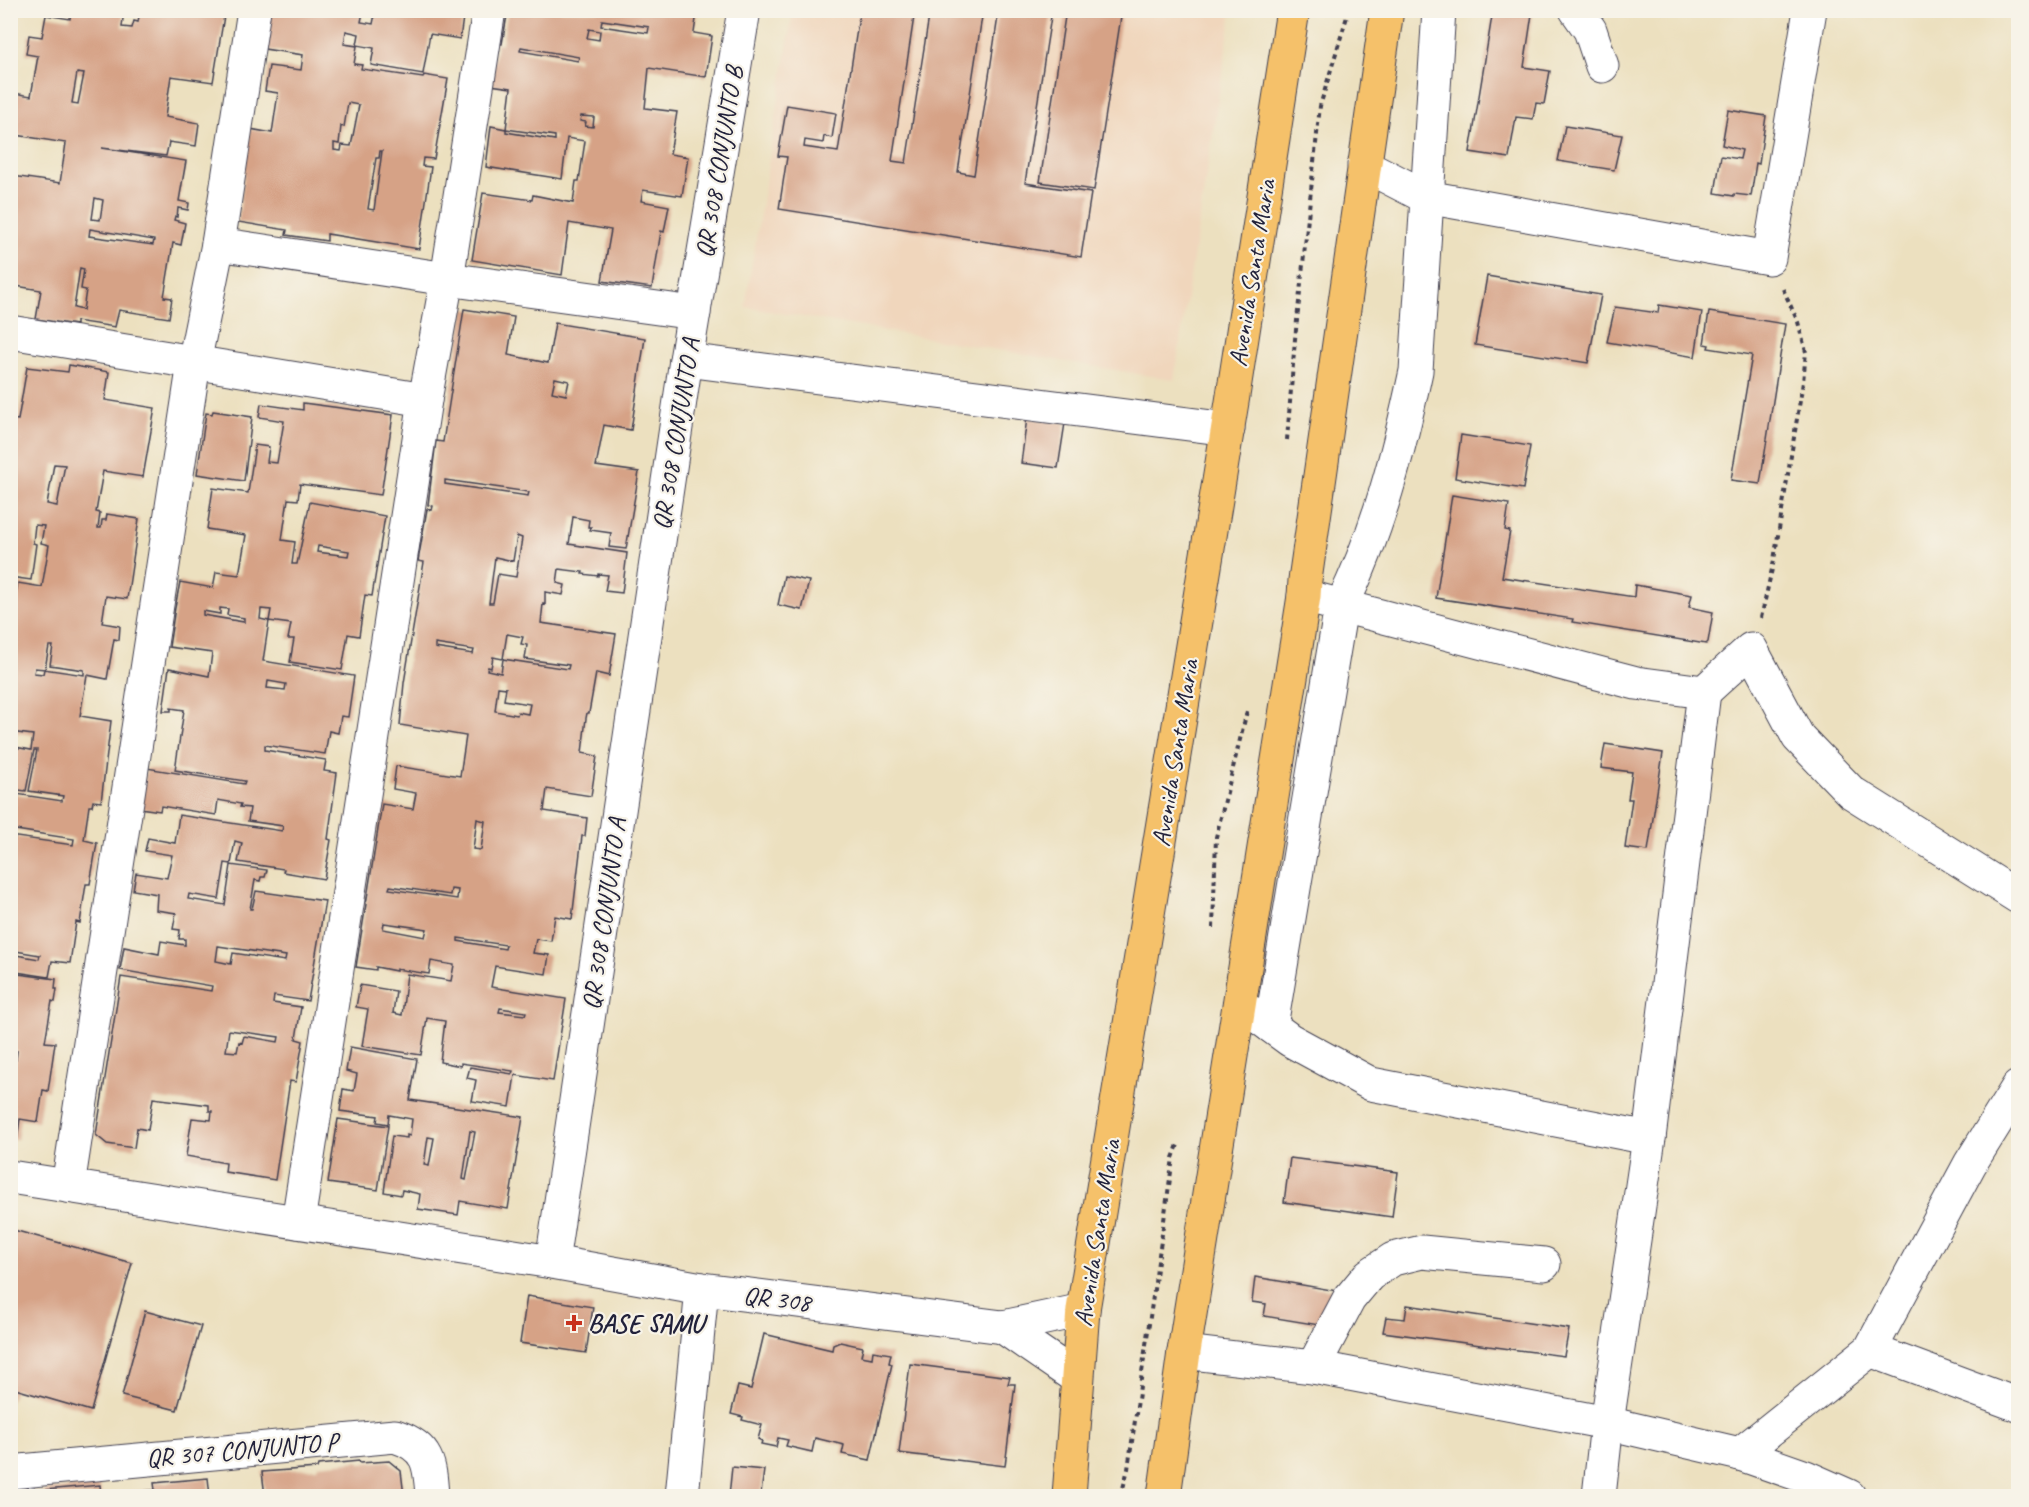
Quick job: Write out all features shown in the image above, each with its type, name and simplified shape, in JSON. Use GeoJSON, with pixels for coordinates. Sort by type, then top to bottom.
{"type":"FeatureCollection","features":[{"type":"Feature","properties":{"kind":"main road","name":"Avenida Santa Maria"},"geometry":{"type":"LineString","coordinates":[[1069,1497],[1083,1310],[1228,429],[1293,10]]}},
{"type":"Feature","properties":{"kind":"main road"},"geometry":{"type":"LineString","coordinates":[[1164,1497],[1184,1352],[1304,596],[1364,165],[1381,14]]}},
{"type":"Feature","properties":{"kind":"street"},"geometry":{"type":"LineString","coordinates":[[68,1186],[194,363],[218,244],[254,10]]}},
{"type":"Feature","properties":{"kind":"street"},"geometry":{"type":"LineString","coordinates":[[298,1222],[489,10]]}},
{"type":"Feature","properties":{"kind":"street","name":"QR 308 CONJUNTO B"},"geometry":{"type":"LineString","coordinates":[[694,313],[744,10]]}},
{"type":"Feature","properties":{"kind":"street"},"geometry":{"type":"LineString","coordinates":[[1271,1026],[1341,606],[1361,568],[1405,422],[1416,371],[1439,10]]}},
{"type":"Feature","properties":{"kind":"street"},"geometry":{"type":"LineString","coordinates":[[1576,10],[1590,30],[1602,66]]}},
{"type":"Feature","properties":{"kind":"street"},"geometry":{"type":"LineString","coordinates":[[1364,165],[1426,197],[1768,258],[1810,10]]}},
{"type":"Feature","properties":{"kind":"street"},"geometry":{"type":"LineString","coordinates":[[218,244],[694,313]]}},
{"type":"Feature","properties":{"kind":"street","name":"QR 308 CONJUNTO A"},"geometry":{"type":"LineString","coordinates":[[552,1262],[694,313]]}},
{"type":"Feature","properties":{"kind":"street"},"geometry":{"type":"LineString","coordinates":[[10,332],[426,400]]}},
{"type":"Feature","properties":{"kind":"street"},"geometry":{"type":"LineString","coordinates":[[686,360],[1228,429]]}},
{"type":"Feature","properties":{"kind":"street"},"geometry":{"type":"LineString","coordinates":[[1304,596],[1636,683],[1704,692]]}},
{"type":"Feature","properties":{"kind":"street"},"geometry":{"type":"LineString","coordinates":[[1599,1497],[1607,1423],[1649,1137],[1704,692],[1751,649],[1798,737],[1851,792],[2019,897]]}},
{"type":"Feature","properties":{"kind":"street"},"geometry":{"type":"LineString","coordinates":[[1240,1003],[1290,1040],[1371,1084],[1649,1137]]}},
{"type":"Feature","properties":{"kind":"street"},"geometry":{"type":"LineString","coordinates":[[1740,1454],[1870,1350],[1970,1164],[2019,1087]]}},
{"type":"Feature","properties":{"kind":"street"},"geometry":{"type":"LineString","coordinates":[[10,1177],[552,1262]]}},
{"type":"Feature","properties":{"kind":"street"},"geometry":{"type":"LineString","coordinates":[[1313,1367],[1348,1299],[1369,1275],[1393,1259],[1422,1252],[1544,1264]]}},
{"type":"Feature","properties":{"kind":"street","name":"QR 308"},"geometry":{"type":"LineString","coordinates":[[552,1262],[702,1289],[1003,1327],[1083,1310]]}},
{"type":"Feature","properties":{"kind":"street"},"geometry":{"type":"LineString","coordinates":[[682,1497],[702,1289]]}},
{"type":"Feature","properties":{"kind":"street","name":"QR 308"},"geometry":{"type":"LineString","coordinates":[[1003,1327],[1077,1378]]}},
{"type":"Feature","properties":{"kind":"street"},"geometry":{"type":"LineString","coordinates":[[1870,1350],[2019,1405]]}},
{"type":"Feature","properties":{"kind":"street"},"geometry":{"type":"LineString","coordinates":[[1184,1352],[1313,1367],[1607,1423],[1740,1454],[1806,1477],[1849,1497]]}},
{"type":"Feature","properties":{"kind":"street","name":"QR 307 CONJUNTO P"},"geometry":{"type":"LineString","coordinates":[[10,1472],[395,1436],[411,1441],[425,1455],[430,1471],[432,1497]]}},
{"type":"Feature","properties":{"kind":"path"},"geometry":{"type":"LineString","coordinates":[[1286,443],[1320,106],[1349,10]]}},
{"type":"Feature","properties":{"kind":"path"},"geometry":{"type":"LineString","coordinates":[[1751,649],[1774,560],[1806,352],[1798,322],[1768,258]]}},
{"type":"Feature","properties":{"kind":"path"},"geometry":{"type":"LineString","coordinates":[[1213,932],[1216,837],[1248,710]]}},
{"type":"Feature","properties":{"kind":"path"},"geometry":{"type":"LineString","coordinates":[[1121,1497],[1128,1469],[1173,1158],[1181,1137]]}},
{"type":"Feature","properties":{"kind":"shaded area"},"geometry":{"type":"Polygon","coordinates":[[[793,11],[1232,11],[1174,380],[745,307],[793,11]]]}},
{"type":"Feature","properties":{"kind":"building"},"geometry":{"type":"Polygon","coordinates":[[[71,10],[124,10],[122,27],[132,28],[134,21],[138,22],[140,10],[225,10],[213,82],[171,76],[165,117],[199,123],[196,146],[169,142],[166,156],[102,148],[186,161],[179,201],[189,203],[188,210],[178,208],[177,217],[175,216],[174,220],[185,223],[181,245],[173,243],[164,297],[172,298],[169,318],[119,310],[115,327],[76,321],[76,325],[36,319],[41,290],[10,285],[10,189],[13,176],[60,183],[66,143],[10,134],[10,115],[14,93],[31,96],[38,56],[26,54],[29,35],[42,37],[46,15],[70,19],[71,10]],[[77,73],[72,103],[78,104],[84,74],[77,73]],[[95,198],[92,219],[100,220],[103,200],[95,198]],[[90,229],[89,236],[153,245],[154,240],[90,229]],[[80,268],[74,308],[83,310],[86,290],[81,289],[84,269],[80,268]]]}},
{"type":"Feature","properties":{"kind":"building"},"geometry":{"type":"Polygon","coordinates":[[[263,10],[363,12],[360,10],[464,10],[460,39],[430,34],[423,74],[371,65],[374,48],[357,45],[359,34],[346,31],[344,44],[357,46],[354,64],[362,65],[361,69],[423,78],[424,75],[448,79],[434,159],[423,158],[422,166],[431,167],[419,249],[327,234],[327,241],[286,235],[287,230],[238,222],[250,129],[272,133],[278,93],[265,91],[269,66],[301,70],[303,55],[258,48],[263,10]],[[363,12],[361,22],[373,24],[375,14],[363,12]],[[348,103],[344,127],[341,126],[339,144],[334,143],[334,150],[341,151],[342,145],[351,146],[359,105],[348,103]],[[380,151],[379,158],[376,158],[368,209],[374,210],[382,151],[380,151]]]}},
{"type":"Feature","properties":{"kind":"building"},"geometry":{"type":"Polygon","coordinates":[[[508,10],[697,12],[694,33],[712,36],[706,77],[649,68],[645,108],[677,112],[670,154],[688,157],[682,196],[643,190],[641,201],[669,206],[664,232],[661,231],[652,288],[602,281],[611,230],[569,223],[562,275],[472,260],[483,193],[532,200],[533,195],[573,203],[585,141],[567,138],[562,179],[486,167],[491,126],[506,129],[511,88],[491,85],[497,44],[502,44],[508,10]],[[602,20],[601,26],[648,33],[649,27],[602,20]],[[589,29],[587,38],[599,40],[600,31],[589,29]],[[521,47],[520,51],[578,61],[579,57],[521,47]],[[581,116],[580,121],[586,122],[585,126],[593,127],[594,117],[581,116]],[[506,129],[506,132],[555,140],[555,136],[506,129]]]}},
{"type":"Feature","properties":{"kind":"building"},"geometry":{"type":"Polygon","coordinates":[[[860,10],[915,10],[892,161],[906,163],[930,10],[983,10],[958,172],[974,175],[999,10],[1052,10],[1025,183],[1091,193],[1081,257],[779,209],[787,157],[778,156],[787,105],[836,113],[832,138],[824,136],[823,143],[805,140],[804,147],[838,152],[860,10]]]}},
{"type":"Feature","properties":{"kind":"building"},"geometry":{"type":"Polygon","coordinates":[[[1066,10],[1122,10],[1094,190],[1040,182],[1066,10]]]}},
{"type":"Feature","properties":{"kind":"building"},"geometry":{"type":"Polygon","coordinates":[[[1493,10],[1513,10],[1532,14],[1524,67],[1550,71],[1544,104],[1536,103],[1533,119],[1516,117],[1509,158],[1470,152],[1493,10]]]}},
{"type":"Feature","properties":{"kind":"building"},"geometry":{"type":"Polygon","coordinates":[[[1728,110],[1766,116],[1759,164],[1756,163],[1751,196],[1715,193],[1721,156],[1740,159],[1742,150],[1722,145],[1728,110]]]}},
{"type":"Feature","properties":{"kind":"building"},"geometry":{"type":"Polygon","coordinates":[[[1565,126],[1622,135],[1614,170],[1558,161],[1565,126]]]}},
{"type":"Feature","properties":{"kind":"building"},"geometry":{"type":"Polygon","coordinates":[[[1487,276],[1601,295],[1588,363],[1475,345],[1487,276]]]}},
{"type":"Feature","properties":{"kind":"building"},"geometry":{"type":"Polygon","coordinates":[[[1659,305],[1702,312],[1695,357],[1607,342],[1615,307],[1658,313],[1659,305]]]}},
{"type":"Feature","properties":{"kind":"building"},"geometry":{"type":"Polygon","coordinates":[[[464,309],[514,317],[508,355],[548,363],[555,323],[645,338],[631,430],[604,425],[596,466],[639,472],[626,549],[609,547],[611,533],[590,530],[589,520],[573,517],[569,544],[627,553],[622,593],[605,591],[608,575],[598,574],[598,576],[559,569],[557,583],[565,585],[563,595],[545,592],[541,623],[616,634],[609,676],[596,673],[589,713],[586,718],[582,753],[597,756],[591,796],[547,789],[544,811],[587,818],[585,836],[582,836],[572,919],[555,916],[551,941],[536,939],[533,953],[549,955],[546,974],[495,966],[491,987],[566,999],[553,1081],[515,1075],[510,1107],[472,1101],[476,1080],[467,1078],[470,1067],[512,1074],[513,1071],[440,1062],[445,1021],[427,1018],[421,1055],[362,1046],[368,1009],[356,1007],[360,985],[396,991],[393,1013],[402,1015],[407,974],[451,981],[454,965],[431,961],[429,974],[376,967],[376,970],[356,967],[382,804],[413,809],[416,793],[393,789],[396,766],[460,776],[466,736],[400,725],[404,683],[424,562],[418,561],[427,509],[432,510],[433,506],[428,505],[436,441],[443,442],[464,309]],[[555,378],[552,392],[566,395],[569,381],[555,378]],[[445,480],[445,484],[528,496],[529,492],[445,480]],[[517,536],[513,561],[495,557],[489,603],[493,603],[498,574],[516,577],[522,538],[517,536]],[[507,634],[503,659],[568,669],[569,665],[525,659],[527,645],[521,644],[523,637],[507,634]],[[435,644],[435,648],[473,654],[474,650],[435,644]],[[493,657],[491,668],[488,667],[487,670],[501,673],[503,659],[493,657]],[[498,687],[495,711],[517,715],[518,712],[528,714],[530,704],[504,700],[506,688],[498,687]],[[477,819],[473,849],[481,850],[485,821],[477,819]],[[390,886],[389,889],[457,899],[458,890],[451,889],[450,895],[390,886]],[[384,923],[383,929],[425,937],[427,929],[384,923]],[[458,938],[458,941],[505,949],[506,945],[458,938]],[[500,1008],[499,1012],[525,1015],[526,1012],[500,1008]]]}},
{"type":"Feature","properties":{"kind":"building"},"geometry":{"type":"Polygon","coordinates":[[[1709,312],[1785,324],[1760,484],[1731,480],[1752,355],[1708,348],[1709,345],[1704,344],[1709,312]]]}},
{"type":"Feature","properties":{"kind":"building"},"geometry":{"type":"Polygon","coordinates":[[[69,365],[109,372],[105,400],[155,408],[143,477],[103,471],[96,512],[100,513],[98,528],[101,528],[102,520],[106,520],[107,514],[139,519],[127,599],[106,596],[102,623],[120,626],[119,640],[114,639],[107,679],[87,675],[80,716],[111,721],[101,802],[93,801],[92,806],[89,806],[84,840],[97,843],[90,884],[86,884],[80,923],[76,922],[70,963],[52,961],[49,977],[10,971],[10,954],[39,959],[40,955],[10,950],[10,836],[73,845],[74,839],[10,829],[10,793],[62,801],[63,796],[29,791],[37,750],[34,750],[26,791],[10,789],[10,746],[31,750],[33,735],[10,732],[10,623],[18,583],[42,587],[49,545],[41,543],[44,526],[35,525],[33,543],[36,544],[31,580],[10,577],[10,419],[18,420],[27,367],[68,372],[69,365]],[[54,464],[47,504],[57,506],[65,465],[54,464]],[[49,646],[45,669],[35,668],[34,673],[43,674],[44,669],[84,675],[84,670],[50,665],[53,646],[49,646]]]}},
{"type":"Feature","properties":{"kind":"building"},"geometry":{"type":"Polygon","coordinates":[[[303,403],[393,415],[381,495],[300,484],[298,500],[288,499],[282,540],[295,542],[292,564],[297,564],[310,502],[385,516],[372,596],[365,595],[359,636],[348,634],[342,670],[290,662],[294,639],[288,639],[291,624],[269,621],[263,661],[354,676],[348,717],[341,716],[338,733],[329,731],[325,754],[265,745],[265,750],[326,760],[324,771],[337,773],[328,839],[331,840],[324,879],[283,872],[284,869],[238,862],[242,843],[235,841],[231,864],[225,863],[219,899],[189,894],[188,899],[225,905],[231,865],[267,870],[265,877],[261,877],[260,881],[255,880],[250,909],[252,909],[256,891],[325,901],[308,1001],[274,996],[273,1003],[301,1007],[296,1039],[303,1041],[296,1082],[290,1081],[275,1180],[225,1172],[226,1163],[186,1156],[192,1118],[211,1120],[212,1111],[209,1111],[209,1105],[153,1098],[148,1130],[137,1128],[134,1148],[107,1144],[96,1135],[121,977],[211,991],[212,986],[120,970],[124,947],[159,954],[161,941],[185,945],[185,939],[179,939],[180,930],[173,929],[176,913],[156,910],[157,894],[133,890],[136,873],[167,878],[172,855],[145,851],[148,838],[175,843],[179,815],[282,831],[283,826],[248,821],[250,808],[218,800],[216,815],[161,806],[160,811],[140,808],[147,768],[244,784],[245,781],[175,770],[184,710],[171,708],[171,711],[163,711],[169,668],[209,676],[212,653],[169,647],[175,608],[180,582],[213,588],[216,572],[239,575],[246,535],[207,529],[213,488],[248,493],[255,445],[269,447],[267,462],[277,463],[284,421],[259,417],[261,404],[303,410],[303,403]],[[318,546],[317,552],[348,556],[349,551],[318,546]],[[220,608],[220,614],[203,611],[203,615],[244,622],[244,618],[227,615],[228,609],[220,608]],[[261,609],[260,619],[269,621],[271,610],[261,609]],[[268,681],[267,688],[285,690],[286,684],[268,681]],[[218,946],[216,961],[231,964],[233,953],[285,961],[286,956],[218,946]],[[229,1030],[226,1051],[237,1052],[239,1042],[242,1043],[244,1036],[278,1042],[279,1037],[229,1030]]]}},
{"type":"Feature","properties":{"kind":"building"},"geometry":{"type":"Polygon","coordinates":[[[213,411],[252,417],[244,481],[197,474],[206,413],[212,414],[213,411]]]}},
{"type":"Feature","properties":{"kind":"building"},"geometry":{"type":"Polygon","coordinates":[[[1027,418],[1065,423],[1058,468],[1021,463],[1027,418]]]}},
{"type":"Feature","properties":{"kind":"building"},"geometry":{"type":"Polygon","coordinates":[[[1461,435],[1530,446],[1523,489],[1455,478],[1461,435]]]}},
{"type":"Feature","properties":{"kind":"building"},"geometry":{"type":"Polygon","coordinates":[[[1452,495],[1509,504],[1505,530],[1510,531],[1502,577],[1634,597],[1635,585],[1692,595],[1689,607],[1713,612],[1708,642],[1706,644],[1572,622],[1573,619],[1436,598],[1452,495]]]}},
{"type":"Feature","properties":{"kind":"building"},"geometry":{"type":"Polygon","coordinates":[[[784,576],[809,581],[802,610],[778,605],[784,576]]]}},
{"type":"Feature","properties":{"kind":"building"},"geometry":{"type":"Polygon","coordinates":[[[1605,744],[1663,753],[1648,851],[1625,848],[1632,799],[1628,799],[1632,772],[1601,768],[1605,744]]]}},
{"type":"Feature","properties":{"kind":"building"},"geometry":{"type":"Polygon","coordinates":[[[10,973],[56,979],[55,989],[57,989],[55,1002],[52,1001],[45,1042],[55,1043],[48,1091],[43,1090],[38,1122],[20,1119],[17,1140],[10,1138],[10,1059],[16,1060],[17,1051],[10,1050],[10,973]]]}},
{"type":"Feature","properties":{"kind":"building"},"geometry":{"type":"Polygon","coordinates":[[[350,1047],[417,1059],[410,1100],[523,1117],[508,1209],[460,1201],[458,1215],[418,1209],[420,1194],[402,1190],[401,1195],[384,1192],[392,1136],[407,1138],[407,1135],[410,1136],[412,1119],[389,1115],[388,1124],[377,1122],[378,1116],[340,1111],[343,1089],[354,1091],[357,1074],[346,1071],[350,1047]],[[470,1131],[463,1179],[466,1180],[475,1132],[470,1131]],[[428,1137],[424,1165],[429,1166],[434,1138],[428,1137]]]}},
{"type":"Feature","properties":{"kind":"building"},"geometry":{"type":"Polygon","coordinates":[[[338,1119],[388,1126],[378,1190],[328,1183],[338,1119]]]}},
{"type":"Feature","properties":{"kind":"building"},"geometry":{"type":"Polygon","coordinates":[[[1290,1158],[1398,1172],[1392,1217],[1284,1202],[1290,1158]]]}},
{"type":"Feature","properties":{"kind":"building"},"geometry":{"type":"Polygon","coordinates":[[[10,1229],[132,1263],[91,1411],[15,1389],[10,1403],[10,1229]]]}},
{"type":"Feature","properties":{"kind":"building"},"geometry":{"type":"Polygon","coordinates":[[[1255,1277],[1349,1293],[1331,1327],[1264,1316],[1266,1304],[1252,1302],[1255,1277]]]}},
{"type":"Feature","properties":{"kind":"building"},"geometry":{"type":"Polygon","coordinates":[[[527,1296],[593,1307],[586,1353],[520,1343],[527,1296]]]}},
{"type":"Feature","properties":{"kind":"building"},"geometry":{"type":"Polygon","coordinates":[[[1407,1305],[1569,1329],[1564,1356],[1383,1332],[1386,1317],[1405,1319],[1407,1305]]]}},
{"type":"Feature","properties":{"kind":"building"},"geometry":{"type":"Polygon","coordinates":[[[145,1311],[201,1326],[177,1410],[122,1396],[145,1311]]]}},
{"type":"Feature","properties":{"kind":"building"},"geometry":{"type":"Polygon","coordinates":[[[764,1334],[832,1350],[833,1345],[840,1342],[863,1347],[861,1356],[872,1358],[873,1351],[891,1354],[889,1363],[892,1364],[870,1460],[842,1454],[844,1445],[815,1438],[812,1452],[786,1446],[788,1440],[778,1438],[776,1447],[761,1444],[762,1441],[758,1439],[762,1425],[742,1420],[743,1417],[731,1414],[738,1386],[751,1389],[764,1334]]]}},
{"type":"Feature","properties":{"kind":"building"},"geometry":{"type":"Polygon","coordinates":[[[910,1364],[1010,1377],[1008,1384],[1015,1384],[1005,1466],[899,1453],[910,1364]]]}},
{"type":"Feature","properties":{"kind":"building"},"geometry":{"type":"Polygon","coordinates":[[[359,1461],[360,1463],[389,1461],[401,1471],[404,1496],[265,1496],[262,1472],[317,1468],[318,1465],[359,1461]]]}},
{"type":"Feature","properties":{"kind":"building"},"geometry":{"type":"Polygon","coordinates":[[[732,1467],[764,1470],[761,1493],[779,1496],[729,1496],[732,1467]]]}},
{"type":"Feature","properties":{"kind":"building"},"geometry":{"type":"Polygon","coordinates":[[[208,1478],[210,1496],[127,1496],[127,1492],[155,1490],[154,1483],[208,1478]]]}},
{"type":"Feature","properties":{"kind":"building"},"geometry":{"type":"Polygon","coordinates":[[[100,1485],[101,1496],[25,1496],[45,1493],[45,1490],[100,1485]]]}},
{"type":"Feature","properties":{"kind":"place","name":"BASE SAMU"},"geometry":{"type":"Point","coordinates":[574,1323]}}]}
